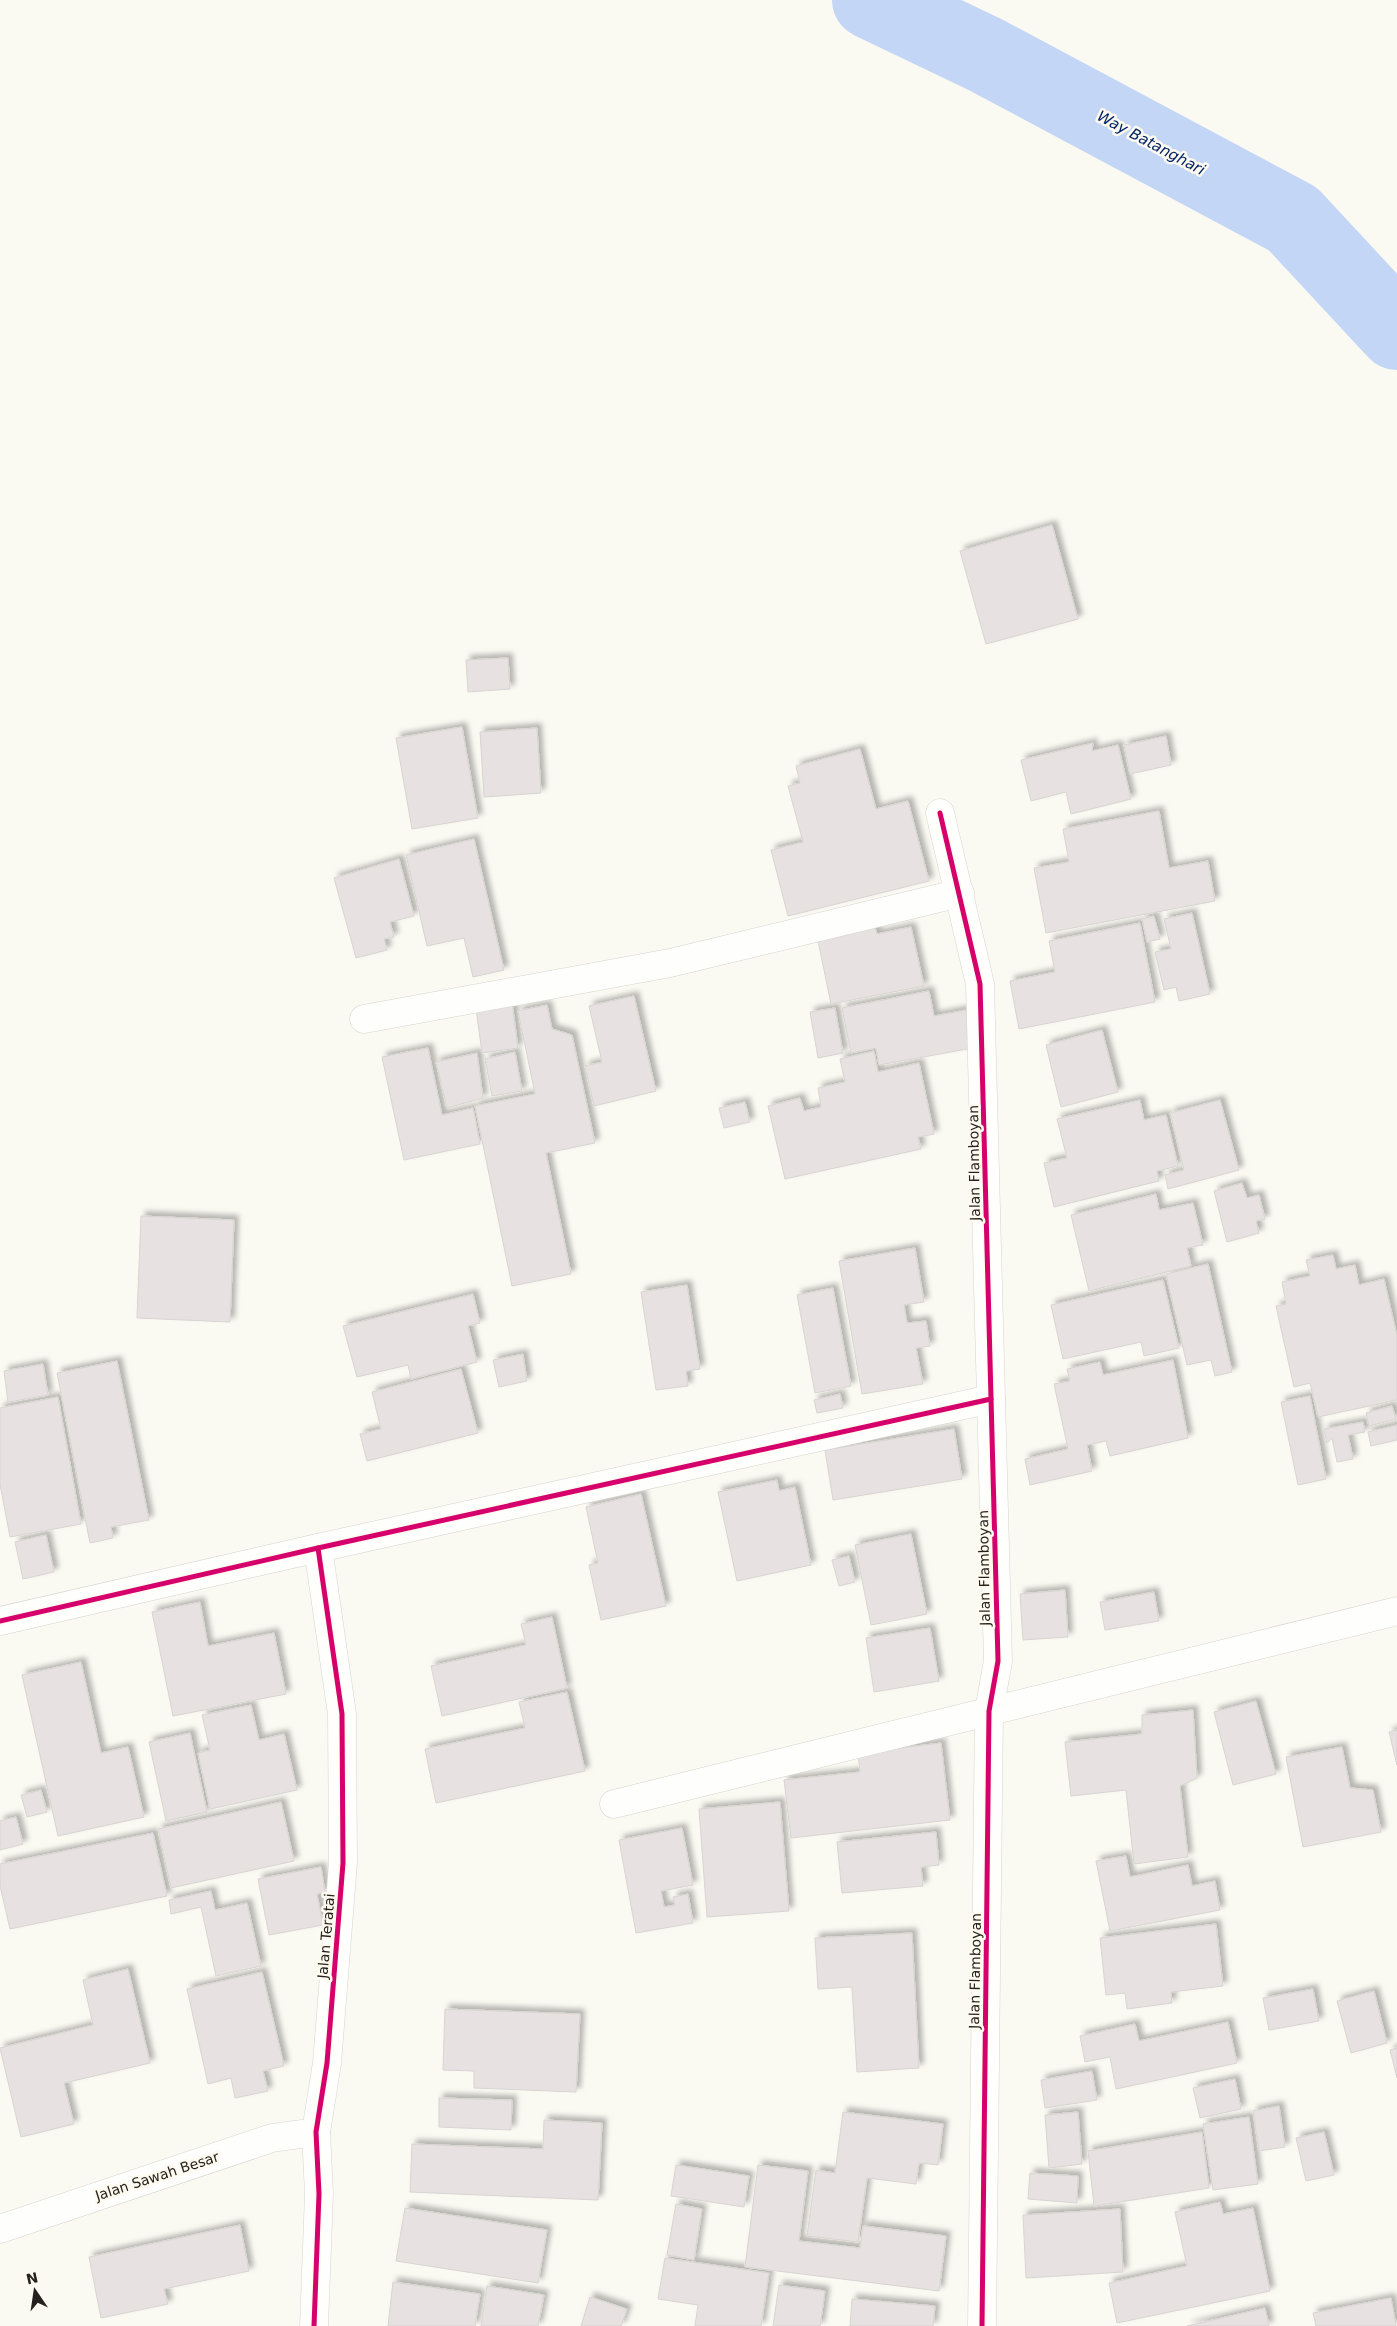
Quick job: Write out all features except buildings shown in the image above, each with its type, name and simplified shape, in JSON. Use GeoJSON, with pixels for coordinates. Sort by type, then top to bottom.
{"type":"FeatureCollection","features":[{"type":"Feature","properties":{"kind":"street","name":"Jalan Flamboyan"},"geometry":{"type":"LineString","coordinates":[[940,813],[980,984],[998,1661],[989,1711],[982,2326]]}},
{"type":"Feature","properties":{"kind":"street"},"geometry":{"type":"LineString","coordinates":[[364,1019],[670,963],[960,893]]}},
{"type":"Feature","properties":{"kind":"street"},"geometry":{"type":"LineString","coordinates":[[0,1621],[318,1548],[991,1399]]}},
{"type":"Feature","properties":{"kind":"street","name":"Jalan Teratai"},"geometry":{"type":"LineString","coordinates":[[314,2326],[320,2194],[316,2132],[327,2064],[343,1863],[342,1714],[318,1548]]}},
{"type":"Feature","properties":{"kind":"street"},"geometry":{"type":"LineString","coordinates":[[614,1804],[1397,1611]]}},
{"type":"Feature","properties":{"kind":"street","name":"Jalan Sawah Besar"},"geometry":{"type":"LineString","coordinates":[[0,2229],[272,2138],[316,2132]]}},
{"type":"Feature","properties":{"kind":"waterway","name":"Way Batanghari"},"geometry":{"type":"LineString","coordinates":[[871,0],[986,55],[1293,219],[1397,331]]}},
{"type":"Feature","properties":{"kind":"cycle path"},"geometry":{"type":"LineString","coordinates":[[940,813],[980,984],[998,1661],[989,1711],[982,2326]]}},
{"type":"Feature","properties":{"kind":"cycle path"},"geometry":{"type":"LineString","coordinates":[[0,1621],[318,1548],[991,1399]]}},
{"type":"Feature","properties":{"kind":"cycle path"},"geometry":{"type":"LineString","coordinates":[[314,2326],[319,2194],[316,2132],[327,2063],[343,1863],[342,1714],[318,1548]]}}]}
